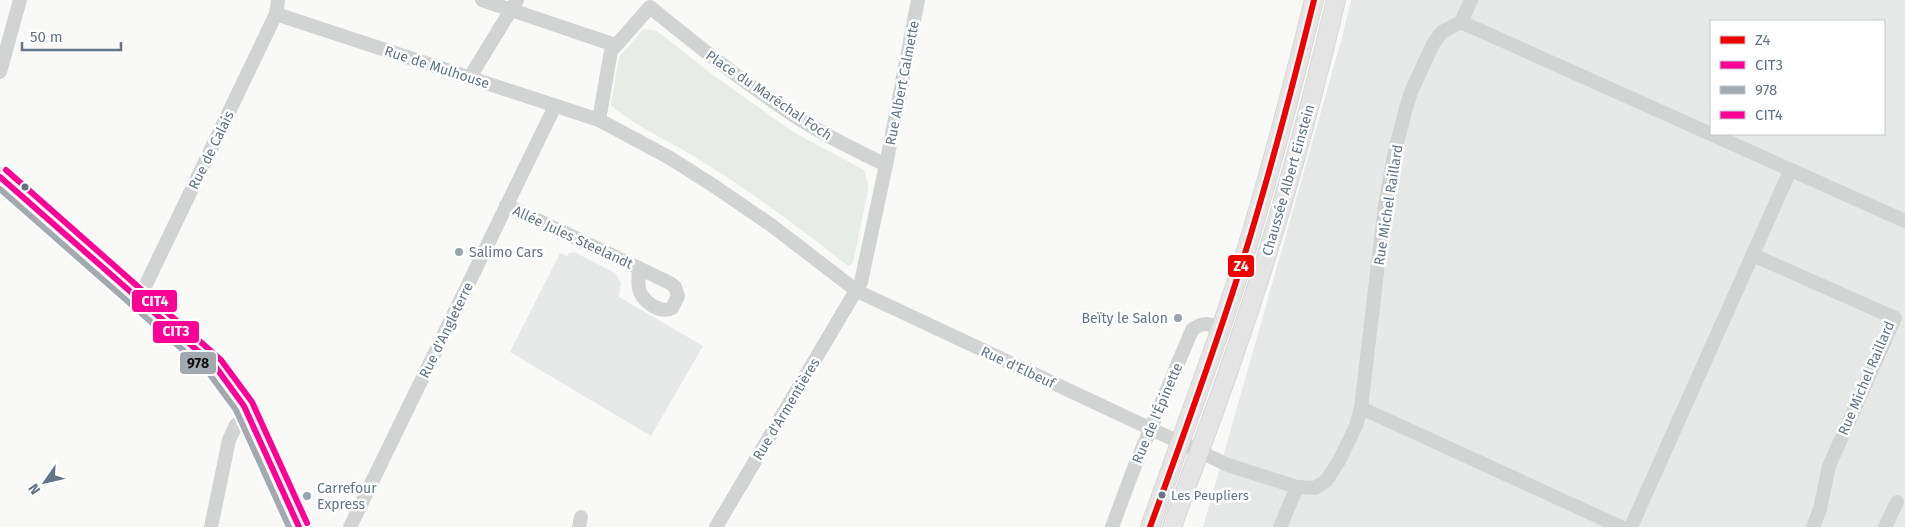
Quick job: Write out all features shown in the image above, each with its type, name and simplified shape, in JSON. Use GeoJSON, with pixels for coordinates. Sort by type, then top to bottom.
{"type":"FeatureCollection","features":[{"type":"Feature","properties":{"kind":"main road","name":"Chaussée Albert Einstein"},"geometry":{"type":"LineString","coordinates":[[1150,527],[1221,328],[1266,184],[1314,0]]}},
{"type":"Feature","properties":{"kind":"main road","name":"Chaussée Albert Einstein"},"geometry":{"type":"LineString","coordinates":[[1174,523],[1276,228],[1336,0]]}},
{"type":"Feature","properties":{"kind":"main road"},"geometry":{"type":"LineString","coordinates":[[0,177],[215,366],[231,386],[248,415],[299,527]]}},
{"type":"Feature","properties":{"kind":"street"},"geometry":{"type":"LineString","coordinates":[[0,72],[20,0]]}},
{"type":"Feature","properties":{"kind":"street","name":"Rue de Calais"},"geometry":{"type":"LineString","coordinates":[[139,299],[276,14],[278,0]]}},
{"type":"Feature","properties":{"kind":"street"},"geometry":{"type":"LineString","coordinates":[[482,0],[514,5],[615,45]]}},
{"type":"Feature","properties":{"kind":"street","name":"Rue Albert Calmette"},"geometry":{"type":"LineString","coordinates":[[886,165],[918,0]]}},
{"type":"Feature","properties":{"kind":"street"},"geometry":{"type":"LineString","coordinates":[[1471,0],[1461,22],[1710,135]]}},
{"type":"Feature","properties":{"kind":"street","name":"Place du Maréchal Foch"},"geometry":{"type":"LineString","coordinates":[[599,120],[609,57],[615,45],[653,4],[710,56],[802,120],[831,138],[886,165]]}},
{"type":"Feature","properties":{"kind":"street"},"geometry":{"type":"LineString","coordinates":[[470,78],[514,5]]}},
{"type":"Feature","properties":{"kind":"street","name":"Rue de Mulhouse"},"geometry":{"type":"LineString","coordinates":[[276,14],[599,120]]}},
{"type":"Feature","properties":{"kind":"street","name":"Rue Michel Raillard"},"geometry":{"type":"LineString","coordinates":[[1180,443],[1228,465],[1297,487],[1315,488],[1330,476],[1356,426],[1361,408],[1385,205],[1398,137],[1411,92],[1433,44],[1442,32],[1461,22]]}},
{"type":"Feature","properties":{"kind":"street","name":"Rue d'Angleterre"},"geometry":{"type":"LineString","coordinates":[[350,527],[555,106]]}},
{"type":"Feature","properties":{"kind":"street"},"geometry":{"type":"LineString","coordinates":[[599,120],[670,158],[714,186],[771,225],[857,291],[864,275],[886,165]]}},
{"type":"Feature","properties":{"kind":"street"},"geometry":{"type":"LineString","coordinates":[[1711,135],[1905,221]]}},
{"type":"Feature","properties":{"kind":"street"},"geometry":{"type":"LineString","coordinates":[[1631,527],[1790,171]]}},
{"type":"Feature","properties":{"kind":"street","name":"Allée Jules Steelandt"},"geometry":{"type":"LineString","coordinates":[[506,205],[639,268]]}},
{"type":"Feature","properties":{"kind":"street","name":"Rue Michel Raillard"},"geometry":{"type":"LineString","coordinates":[[1753,255],[1895,318],[1828,466],[1820,509],[1813,527]]}},
{"type":"Feature","properties":{"kind":"street","name":"Rue d'Elbeuf"},"geometry":{"type":"LineString","coordinates":[[857,291],[1180,443]]}},
{"type":"Feature","properties":{"kind":"street","name":"Rue d'Armentières"},"geometry":{"type":"LineString","coordinates":[[716,527],[857,291]]}},
{"type":"Feature","properties":{"kind":"street","name":"Rue de l'Épinette"},"geometry":{"type":"LineString","coordinates":[[1112,527],[1150,429],[1192,330],[1198,324],[1205,322],[1221,328]]}},
{"type":"Feature","properties":{"kind":"street"},"geometry":{"type":"LineString","coordinates":[[1361,408],[1621,527]]}},
{"type":"Feature","properties":{"kind":"street"},"geometry":{"type":"LineString","coordinates":[[211,527],[229,440],[236,425],[248,415]]}},
{"type":"Feature","properties":{"kind":"street"},"geometry":{"type":"LineString","coordinates":[[1280,527],[1297,487]]}},
{"type":"Feature","properties":{"kind":"street"},"geometry":{"type":"LineString","coordinates":[[1885,527],[1897,502]]}},
{"type":"Feature","properties":{"kind":"shaded area"},"geometry":{"type":"Polygon","coordinates":[[[1351,0],[1905,0],[1905,527],[1203,527],[1351,0]]]}},
{"type":"Feature","properties":{"kind":"shaded area"},"geometry":{"type":"Polygon","coordinates":[[[644,29],[657,31],[713,75],[795,133],[864,170],[868,191],[853,263],[848,266],[735,182],[640,126],[611,105],[620,56],[644,29]]]}},
{"type":"Feature","properties":{"kind":"shaded area"},"geometry":{"type":"Polygon","coordinates":[[[574,252],[615,273],[621,283],[619,297],[703,346],[651,436],[510,352],[560,253],[567,256],[569,253],[574,252]]]}},
{"type":"Feature","properties":{"kind":"transit line","name":"Z4"},"geometry":{"type":"LineString","coordinates":[[1150,527],[1204,378],[1256,217],[1277,145],[1314,0]]}},
{"type":"Feature","properties":{"kind":"transit line","name":"CIT4"},"geometry":{"type":"LineString","coordinates":[[6,170],[221,360],[252,402],[307,523]]}},
{"type":"Feature","properties":{"kind":"transit line","name":"CIT3"},"geometry":{"type":"LineString","coordinates":[[0,177],[215,366],[244,406],[299,527]]}},
{"type":"Feature","properties":{"kind":"transit line","name":"978"},"geometry":{"type":"LineString","coordinates":[[0,189],[208,372],[236,410],[289,527]]}},
{"type":"Feature","properties":{"kind":"place","name":"Salimo Cars"},"geometry":{"type":"Point","coordinates":[459,252]}},
{"type":"Feature","properties":{"kind":"place","name":"Beïty le Salon"},"geometry":{"type":"Point","coordinates":[1178,318]}},
{"type":"Feature","properties":{"kind":"place","name":"Les Peupliers"},"geometry":{"type":"Point","coordinates":[1162,495]}},
{"type":"Feature","properties":{"kind":"place","name":"Carrefour Express"},"geometry":{"type":"Point","coordinates":[307,496]}}]}
